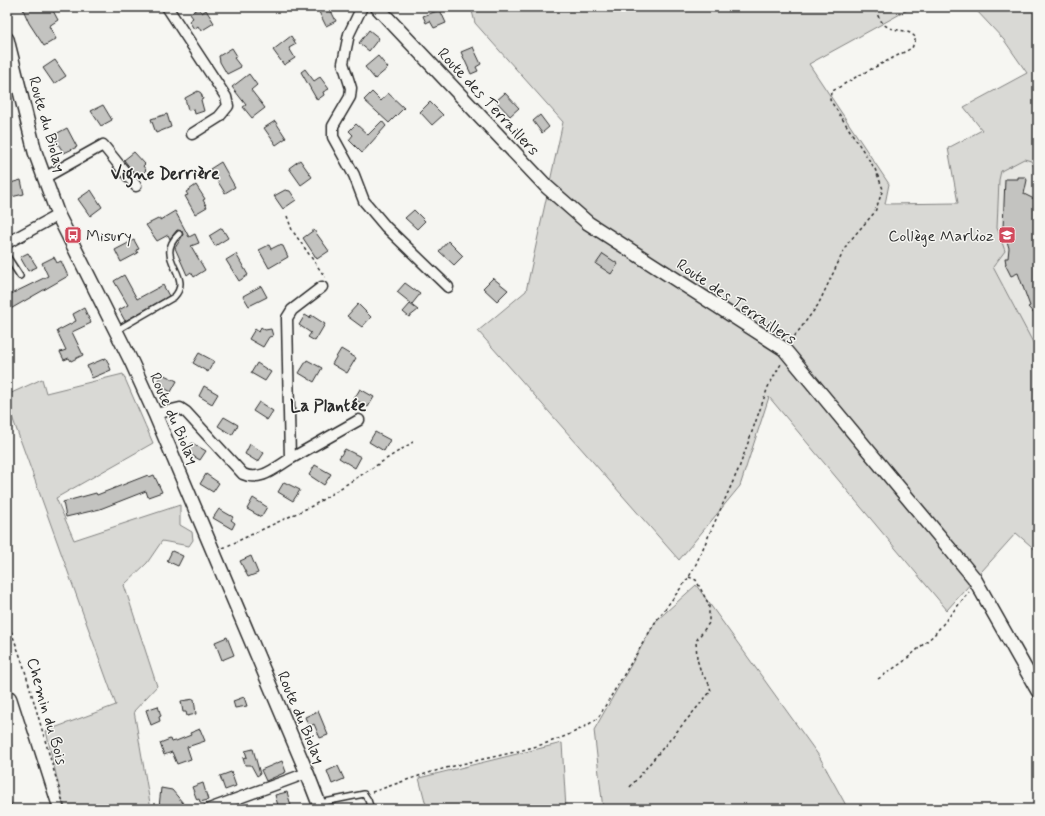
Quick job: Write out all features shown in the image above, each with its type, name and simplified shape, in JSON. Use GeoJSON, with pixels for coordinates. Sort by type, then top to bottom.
{"type":"FeatureCollection","features":[{"type":"Feature","properties":{"kind":"highway"},"geometry":{"type":"LineString","coordinates":[[7,700],[42,809]]}},
{"type":"Feature","properties":{"kind":"highway"},"geometry":{"type":"LineString","coordinates":[[7,756],[23,809]]}},
{"type":"Feature","properties":{"kind":"street"},"geometry":{"type":"LineString","coordinates":[[167,7],[226,97],[228,106],[219,117],[192,134]]}},
{"type":"Feature","properties":{"kind":"street"},"geometry":{"type":"LineString","coordinates":[[362,7],[349,34],[343,63],[350,88],[350,97],[333,126],[333,137],[354,175],[364,201],[386,227],[448,287]]}},
{"type":"Feature","properties":{"kind":"street","name":"Route des Terraillers"},"geometry":{"type":"LineString","coordinates":[[377,7],[547,187],[588,224],[784,349],[892,478],[976,583],[1038,691]]}},
{"type":"Feature","properties":{"kind":"street","name":"Route du Biolay"},"geometry":{"type":"LineString","coordinates":[[7,39],[35,152],[58,215],[116,330],[155,414],[320,806]]}},
{"type":"Feature","properties":{"kind":"street"},"geometry":{"type":"LineString","coordinates":[[44,178],[103,145],[136,186]]}},
{"type":"Feature","properties":{"kind":"street"},"geometry":{"type":"LineString","coordinates":[[7,243],[58,215]]}},
{"type":"Feature","properties":{"kind":"street"},"geometry":{"type":"LineString","coordinates":[[290,459],[287,318],[292,310],[322,287]]}},
{"type":"Feature","properties":{"kind":"street"},"geometry":{"type":"LineString","coordinates":[[155,414],[180,408],[186,412],[243,474],[256,478],[359,420]]}},
{"type":"Feature","properties":{"kind":"street"},"geometry":{"type":"LineString","coordinates":[[209,809],[307,773]]}},
{"type":"Feature","properties":{"kind":"lane"},"geometry":{"type":"LineString","coordinates":[[116,330],[174,297],[179,292],[180,283],[169,250],[171,242],[179,234]]}},
{"type":"Feature","properties":{"kind":"lane"},"geometry":{"type":"LineString","coordinates":[[7,256],[20,276]]}},
{"type":"Feature","properties":{"kind":"lane"},"geometry":{"type":"LineString","coordinates":[[320,806],[364,794],[372,809]]}},
{"type":"Feature","properties":{"kind":"path"},"geometry":{"type":"LineString","coordinates":[[364,794],[438,770],[558,739],[584,728],[598,718],[656,621],[689,577],[706,544],[739,468],[768,387],[780,368],[784,349],[804,326],[818,305],[847,244],[875,212],[883,189],[875,169],[830,100],[831,92],[856,77],[912,48],[916,42],[916,38],[908,31],[887,26],[873,7]]}},
{"type":"Feature","properties":{"kind":"path"},"geometry":{"type":"LineString","coordinates":[[287,216],[292,230],[325,278],[322,287]]}},
{"type":"Feature","properties":{"kind":"path"},"geometry":{"type":"LineString","coordinates":[[214,552],[314,505],[413,442]]}},
{"type":"Feature","properties":{"kind":"path"},"geometry":{"type":"LineString","coordinates":[[630,787],[711,691],[709,684],[701,672],[697,659],[696,641],[709,623],[709,605],[696,580],[689,577]]}},
{"type":"Feature","properties":{"kind":"path"},"geometry":{"type":"LineString","coordinates":[[878,679],[903,662],[934,635],[976,583]]}},
{"type":"Feature","properties":{"kind":"path","name":"Chemin du Bois"},"geometry":{"type":"LineString","coordinates":[[7,620],[23,664],[65,809]]}},
{"type":"Feature","properties":{"kind":"shaded area"},"geometry":{"type":"Polygon","coordinates":[[[471,7],[913,7],[809,64],[889,184],[885,204],[958,203],[948,148],[982,130],[964,107],[1027,73],[1004,40],[976,10],[959,11],[956,7],[1038,7],[1038,167],[1035,169],[1031,161],[1024,159],[1001,171],[999,180],[997,228],[1005,251],[993,267],[1038,352],[1038,552],[1016,533],[947,610],[769,397],[740,486],[679,560],[478,331],[526,291],[563,122],[475,23],[471,7]]]}},
{"type":"Feature","properties":{"kind":"shaded area","name":"Collège Marlioz"},"geometry":{"type":"Polygon","coordinates":[[[1038,70],[1038,352],[959,203],[948,148],[982,130],[964,107],[1038,70]]]}},
{"type":"Feature","properties":{"kind":"shaded area"},"geometry":{"type":"Polygon","coordinates":[[[123,374],[153,443],[56,498],[74,540],[180,505],[180,525],[192,532],[193,540],[189,546],[162,541],[147,563],[124,585],[157,686],[134,711],[151,809],[64,809],[46,731],[116,705],[11,414],[7,407],[7,395],[42,379],[46,393],[123,374]]]}},
{"type":"Feature","properties":{"kind":"shaded area"},"geometry":{"type":"Polygon","coordinates":[[[696,585],[819,756],[848,809],[603,809],[594,730],[656,621],[696,585]]]}},
{"type":"Feature","properties":{"kind":"shaded area"},"geometry":{"type":"Polygon","coordinates":[[[562,743],[566,809],[427,809],[419,778],[562,743]]]}},
{"type":"Feature","properties":{"kind":"building"},"geometry":{"type":"Polygon","coordinates":[[[22,7],[51,7],[58,20],[49,26],[56,39],[44,46],[29,23],[22,7]]]}},
{"type":"Feature","properties":{"kind":"building"},"geometry":{"type":"Polygon","coordinates":[[[324,7],[329,7],[336,21],[326,26],[318,10],[324,7]]]}},
{"type":"Feature","properties":{"kind":"building"},"geometry":{"type":"Polygon","coordinates":[[[198,8],[202,13],[206,10],[214,23],[201,31],[198,26],[194,29],[189,21],[193,18],[190,14],[198,8]]]}},
{"type":"Feature","properties":{"kind":"building"},"geometry":{"type":"Polygon","coordinates":[[[440,10],[446,23],[434,28],[430,21],[426,23],[423,16],[440,10]]]}},
{"type":"Feature","properties":{"kind":"building"},"geometry":{"type":"Polygon","coordinates":[[[369,30],[379,38],[369,51],[359,43],[369,30]]]}},
{"type":"Feature","properties":{"kind":"building"},"geometry":{"type":"Polygon","coordinates":[[[291,36],[296,44],[289,48],[295,58],[284,65],[273,50],[291,36]]]}},
{"type":"Feature","properties":{"kind":"building"},"geometry":{"type":"Polygon","coordinates":[[[473,47],[481,64],[476,67],[478,71],[471,74],[461,52],[473,47]]]}},
{"type":"Feature","properties":{"kind":"building"},"geometry":{"type":"Polygon","coordinates":[[[232,48],[237,56],[234,58],[241,67],[227,74],[220,62],[219,56],[232,48]]]}},
{"type":"Feature","properties":{"kind":"building"},"geometry":{"type":"Polygon","coordinates":[[[378,56],[388,68],[375,79],[365,67],[378,56]]]}},
{"type":"Feature","properties":{"kind":"building"},"geometry":{"type":"Polygon","coordinates":[[[55,60],[66,76],[54,84],[43,68],[55,60]]]}},
{"type":"Feature","properties":{"kind":"building"},"geometry":{"type":"Polygon","coordinates":[[[305,69],[314,81],[320,77],[329,89],[323,92],[324,95],[317,100],[301,72],[305,69]]]}},
{"type":"Feature","properties":{"kind":"building"},"geometry":{"type":"Polygon","coordinates":[[[249,74],[257,85],[251,90],[265,108],[252,118],[243,107],[246,105],[232,87],[249,74]]]}},
{"type":"Feature","properties":{"kind":"building"},"geometry":{"type":"Polygon","coordinates":[[[198,91],[201,93],[203,99],[201,100],[204,111],[195,114],[194,109],[188,110],[185,98],[198,91]]]}},
{"type":"Feature","properties":{"kind":"building"},"geometry":{"type":"Polygon","coordinates":[[[372,92],[381,101],[388,93],[404,108],[389,123],[364,100],[372,92]]]}},
{"type":"Feature","properties":{"kind":"building"},"geometry":{"type":"Polygon","coordinates":[[[505,93],[519,108],[510,116],[496,101],[505,93]]]}},
{"type":"Feature","properties":{"kind":"building"},"geometry":{"type":"Polygon","coordinates":[[[430,102],[443,115],[432,125],[420,112],[430,102]]]}},
{"type":"Feature","properties":{"kind":"building"},"geometry":{"type":"Polygon","coordinates":[[[103,105],[112,120],[101,126],[91,111],[103,105]]]}},
{"type":"Feature","properties":{"kind":"building"},"geometry":{"type":"Polygon","coordinates":[[[167,114],[171,127],[156,133],[151,119],[167,114]]]}},
{"type":"Feature","properties":{"kind":"building"},"geometry":{"type":"Polygon","coordinates":[[[540,115],[549,127],[542,133],[533,121],[540,115]]]}},
{"type":"Feature","properties":{"kind":"building"},"geometry":{"type":"Polygon","coordinates":[[[275,121],[286,138],[276,145],[264,128],[275,121]]]}},
{"type":"Feature","properties":{"kind":"building"},"geometry":{"type":"Polygon","coordinates":[[[382,121],[386,126],[362,153],[349,140],[353,135],[349,131],[356,124],[368,135],[382,121]]]}},
{"type":"Feature","properties":{"kind":"building"},"geometry":{"type":"Polygon","coordinates":[[[67,128],[77,147],[64,153],[54,135],[67,128]]]}},
{"type":"Feature","properties":{"kind":"building"},"geometry":{"type":"Polygon","coordinates":[[[134,152],[145,164],[143,166],[146,170],[138,178],[124,160],[134,152]]]}},
{"type":"Feature","properties":{"kind":"building"},"geometry":{"type":"Polygon","coordinates":[[[300,160],[312,177],[301,185],[289,168],[300,160]]]}},
{"type":"Feature","properties":{"kind":"building"},"geometry":{"type":"Polygon","coordinates":[[[221,162],[235,187],[225,193],[210,169],[221,162]]]}},
{"type":"Feature","properties":{"kind":"building","name":"Collège Marlioz"},"geometry":{"type":"Polygon","coordinates":[[[1018,177],[1025,177],[1027,180],[1024,194],[1038,201],[1038,318],[1028,307],[1030,306],[1018,273],[1011,276],[1005,264],[1005,258],[1008,258],[1009,248],[1003,228],[1005,179],[1018,179],[1018,177]]]}},
{"type":"Feature","properties":{"kind":"building"},"geometry":{"type":"Polygon","coordinates":[[[21,180],[24,194],[7,198],[7,184],[21,180]]]}},
{"type":"Feature","properties":{"kind":"building"},"geometry":{"type":"Polygon","coordinates":[[[196,185],[205,199],[203,200],[207,207],[195,214],[185,196],[188,195],[186,192],[196,185]]]}},
{"type":"Feature","properties":{"kind":"building"},"geometry":{"type":"Polygon","coordinates":[[[91,190],[102,207],[90,216],[78,199],[91,190]]]}},
{"type":"Feature","properties":{"kind":"building"},"geometry":{"type":"Polygon","coordinates":[[[285,190],[290,191],[296,200],[283,209],[274,196],[285,190]]]}},
{"type":"Feature","properties":{"kind":"building"},"geometry":{"type":"Polygon","coordinates":[[[414,210],[425,221],[417,229],[405,218],[414,210]]]}},
{"type":"Feature","properties":{"kind":"building"},"geometry":{"type":"Polygon","coordinates":[[[175,211],[189,237],[195,234],[199,243],[191,246],[205,270],[194,277],[191,272],[187,275],[175,248],[183,235],[182,231],[177,230],[170,239],[168,235],[157,241],[146,225],[160,218],[160,220],[175,211]]]}},
{"type":"Feature","properties":{"kind":"building"},"geometry":{"type":"Polygon","coordinates":[[[222,228],[228,238],[215,246],[209,236],[222,228]]]}},
{"type":"Feature","properties":{"kind":"building"},"geometry":{"type":"Polygon","coordinates":[[[314,230],[329,251],[317,259],[303,238],[314,230]]]}},
{"type":"Feature","properties":{"kind":"building"},"geometry":{"type":"Polygon","coordinates":[[[134,240],[139,249],[136,250],[138,253],[121,262],[115,250],[134,240]]]}},
{"type":"Feature","properties":{"kind":"building"},"geometry":{"type":"Polygon","coordinates":[[[448,241],[463,256],[454,265],[439,251],[448,241]]]}},
{"type":"Feature","properties":{"kind":"building"},"geometry":{"type":"Polygon","coordinates":[[[269,245],[271,249],[279,245],[283,246],[288,257],[269,268],[259,250],[269,245]]]}},
{"type":"Feature","properties":{"kind":"building"},"geometry":{"type":"Polygon","coordinates":[[[28,253],[37,267],[28,271],[20,257],[28,253]]]}},
{"type":"Feature","properties":{"kind":"building"},"geometry":{"type":"Polygon","coordinates":[[[236,254],[248,275],[239,281],[226,260],[236,254]]]}},
{"type":"Feature","properties":{"kind":"building"},"geometry":{"type":"Polygon","coordinates":[[[603,254],[618,264],[611,274],[596,264],[603,254]]]}},
{"type":"Feature","properties":{"kind":"building"},"geometry":{"type":"Polygon","coordinates":[[[54,257],[57,263],[61,261],[68,276],[7,311],[7,296],[48,276],[42,263],[54,257]]]}},
{"type":"Feature","properties":{"kind":"building"},"geometry":{"type":"Polygon","coordinates":[[[124,275],[137,299],[163,285],[169,296],[125,321],[119,310],[128,305],[114,281],[124,275]]]}},
{"type":"Feature","properties":{"kind":"building"},"geometry":{"type":"Polygon","coordinates":[[[493,278],[508,290],[497,301],[483,288],[493,278]]]}},
{"type":"Feature","properties":{"kind":"building"},"geometry":{"type":"Polygon","coordinates":[[[405,283],[420,294],[412,304],[397,292],[405,283]]]}},
{"type":"Feature","properties":{"kind":"building"},"geometry":{"type":"Polygon","coordinates":[[[261,286],[267,297],[249,306],[243,296],[261,286]]]}},
{"type":"Feature","properties":{"kind":"building"},"geometry":{"type":"Polygon","coordinates":[[[358,304],[371,317],[362,327],[347,316],[358,304]]]}},
{"type":"Feature","properties":{"kind":"building"},"geometry":{"type":"Polygon","coordinates":[[[410,304],[418,310],[409,317],[403,312],[410,304]]]}},
{"type":"Feature","properties":{"kind":"building"},"geometry":{"type":"Polygon","coordinates":[[[84,308],[91,323],[72,332],[83,355],[71,361],[69,358],[64,360],[60,352],[66,350],[57,331],[76,321],[73,314],[84,308]]]}},
{"type":"Feature","properties":{"kind":"building"},"geometry":{"type":"Polygon","coordinates":[[[305,315],[310,318],[311,315],[325,324],[315,341],[308,337],[311,333],[299,325],[305,315]]]}},
{"type":"Feature","properties":{"kind":"building"},"geometry":{"type":"Polygon","coordinates":[[[261,327],[265,330],[271,329],[273,336],[269,337],[263,347],[249,339],[255,329],[259,332],[261,327]]]}},
{"type":"Feature","properties":{"kind":"building"},"geometry":{"type":"Polygon","coordinates":[[[341,349],[356,358],[347,373],[332,364],[341,349]]]}},
{"type":"Feature","properties":{"kind":"building"},"geometry":{"type":"Polygon","coordinates":[[[199,353],[214,361],[208,372],[193,363],[199,353]]]}},
{"type":"Feature","properties":{"kind":"building"},"geometry":{"type":"Polygon","coordinates":[[[106,358],[111,370],[92,378],[87,366],[106,358]]]}},
{"type":"Feature","properties":{"kind":"building"},"geometry":{"type":"Polygon","coordinates":[[[307,360],[322,368],[314,382],[299,373],[307,360]]]}},
{"type":"Feature","properties":{"kind":"building"},"geometry":{"type":"Polygon","coordinates":[[[257,363],[271,372],[265,381],[251,373],[257,363]]]}},
{"type":"Feature","properties":{"kind":"building"},"geometry":{"type":"Polygon","coordinates":[[[162,374],[177,381],[171,392],[156,383],[162,374]]]}},
{"type":"Feature","properties":{"kind":"building"},"geometry":{"type":"Polygon","coordinates":[[[204,386],[218,394],[212,404],[199,396],[204,386]]]}},
{"type":"Feature","properties":{"kind":"building"},"geometry":{"type":"Polygon","coordinates":[[[360,389],[374,397],[368,407],[354,399],[360,389]]]}},
{"type":"Feature","properties":{"kind":"building"},"geometry":{"type":"Polygon","coordinates":[[[259,402],[273,411],[267,420],[253,411],[259,402]]]}},
{"type":"Feature","properties":{"kind":"building"},"geometry":{"type":"Polygon","coordinates":[[[224,417],[238,425],[232,435],[218,426],[224,417]]]}},
{"type":"Feature","properties":{"kind":"building"},"geometry":{"type":"Polygon","coordinates":[[[375,432],[390,440],[384,451],[369,442],[375,432]]]}},
{"type":"Feature","properties":{"kind":"building"},"geometry":{"type":"Polygon","coordinates":[[[192,443],[206,451],[200,460],[186,452],[192,443]]]}},
{"type":"Feature","properties":{"kind":"building"},"geometry":{"type":"Polygon","coordinates":[[[250,444],[264,453],[258,462],[245,454],[250,444]]]}},
{"type":"Feature","properties":{"kind":"building"},"geometry":{"type":"Polygon","coordinates":[[[345,449],[361,457],[355,468],[339,458],[345,449]]]}},
{"type":"Feature","properties":{"kind":"building"},"geometry":{"type":"Polygon","coordinates":[[[315,465],[331,474],[324,485],[309,475],[315,465]]]}},
{"type":"Feature","properties":{"kind":"building"},"geometry":{"type":"Polygon","coordinates":[[[206,474],[219,483],[213,492],[200,484],[206,474]]]}},
{"type":"Feature","properties":{"kind":"building"},"geometry":{"type":"Polygon","coordinates":[[[148,475],[149,477],[154,475],[162,492],[148,497],[146,491],[100,509],[66,517],[63,502],[96,493],[97,495],[148,475]]]}},
{"type":"Feature","properties":{"kind":"building"},"geometry":{"type":"Polygon","coordinates":[[[284,482],[300,490],[293,501],[278,492],[284,482]]]}},
{"type":"Feature","properties":{"kind":"building"},"geometry":{"type":"Polygon","coordinates":[[[253,498],[267,507],[261,517],[247,509],[253,498]]]}},
{"type":"Feature","properties":{"kind":"building"},"geometry":{"type":"Polygon","coordinates":[[[219,509],[233,517],[231,520],[235,523],[232,529],[213,518],[219,509]]]}},
{"type":"Feature","properties":{"kind":"building"},"geometry":{"type":"Polygon","coordinates":[[[172,551],[183,556],[178,566],[167,561],[172,551]]]}},
{"type":"Feature","properties":{"kind":"building"},"geometry":{"type":"Polygon","coordinates":[[[251,556],[258,573],[248,577],[240,561],[251,556]]]}},
{"type":"Feature","properties":{"kind":"building"},"geometry":{"type":"Polygon","coordinates":[[[227,637],[234,655],[222,660],[215,642],[227,637]]]}},
{"type":"Feature","properties":{"kind":"building"},"geometry":{"type":"Polygon","coordinates":[[[244,697],[247,706],[235,708],[233,701],[244,697]]]}},
{"type":"Feature","properties":{"kind":"building"},"geometry":{"type":"Polygon","coordinates":[[[194,699],[196,714],[187,716],[186,712],[183,712],[181,701],[194,699]]]}},
{"type":"Feature","properties":{"kind":"building"},"geometry":{"type":"Polygon","coordinates":[[[158,706],[161,716],[159,717],[160,721],[151,725],[146,710],[158,706]]]}},
{"type":"Feature","properties":{"kind":"building"},"geometry":{"type":"Polygon","coordinates":[[[318,711],[328,735],[320,738],[314,724],[309,727],[305,717],[318,711]]]}},
{"type":"Feature","properties":{"kind":"building"},"geometry":{"type":"Polygon","coordinates":[[[200,729],[205,741],[187,747],[191,759],[177,764],[172,752],[164,755],[160,743],[170,739],[171,742],[176,741],[191,735],[190,733],[200,729]]]}},
{"type":"Feature","properties":{"kind":"building"},"geometry":{"type":"Polygon","coordinates":[[[253,749],[260,774],[257,776],[251,765],[245,765],[243,758],[247,757],[245,751],[253,749]]]}},
{"type":"Feature","properties":{"kind":"building"},"geometry":{"type":"Polygon","coordinates":[[[282,761],[286,772],[266,781],[261,770],[282,761]]]}},
{"type":"Feature","properties":{"kind":"building"},"geometry":{"type":"Polygon","coordinates":[[[338,766],[344,779],[332,784],[327,771],[338,766]]]}},
{"type":"Feature","properties":{"kind":"building"},"geometry":{"type":"Polygon","coordinates":[[[231,772],[236,786],[225,790],[220,776],[231,772]]]}},
{"type":"Feature","properties":{"kind":"building"},"geometry":{"type":"Polygon","coordinates":[[[203,783],[208,800],[200,802],[199,799],[197,800],[192,787],[203,783]]]}},
{"type":"Feature","properties":{"kind":"building"},"geometry":{"type":"Polygon","coordinates":[[[161,788],[172,790],[183,803],[176,809],[159,807],[161,788]]]}},
{"type":"Feature","properties":{"kind":"building"},"geometry":{"type":"Polygon","coordinates":[[[287,792],[292,809],[279,809],[275,795],[287,792]]]}},
{"type":"Feature","properties":{"kind":"place","name":"Misury"},"geometry":{"type":"Point","coordinates":[73,235]}},
{"type":"Feature","properties":{"kind":"place","name":"Collège Marlioz"},"geometry":{"type":"Point","coordinates":[1007,235]}},
{"type":"Feature","properties":{"kind":"district","name":"Vigne Derrière"},"geometry":{"type":"Point","coordinates":[165,173]}},
{"type":"Feature","properties":{"kind":"district","name":"La Plantée"},"geometry":{"type":"Point","coordinates":[328,405]}}]}
